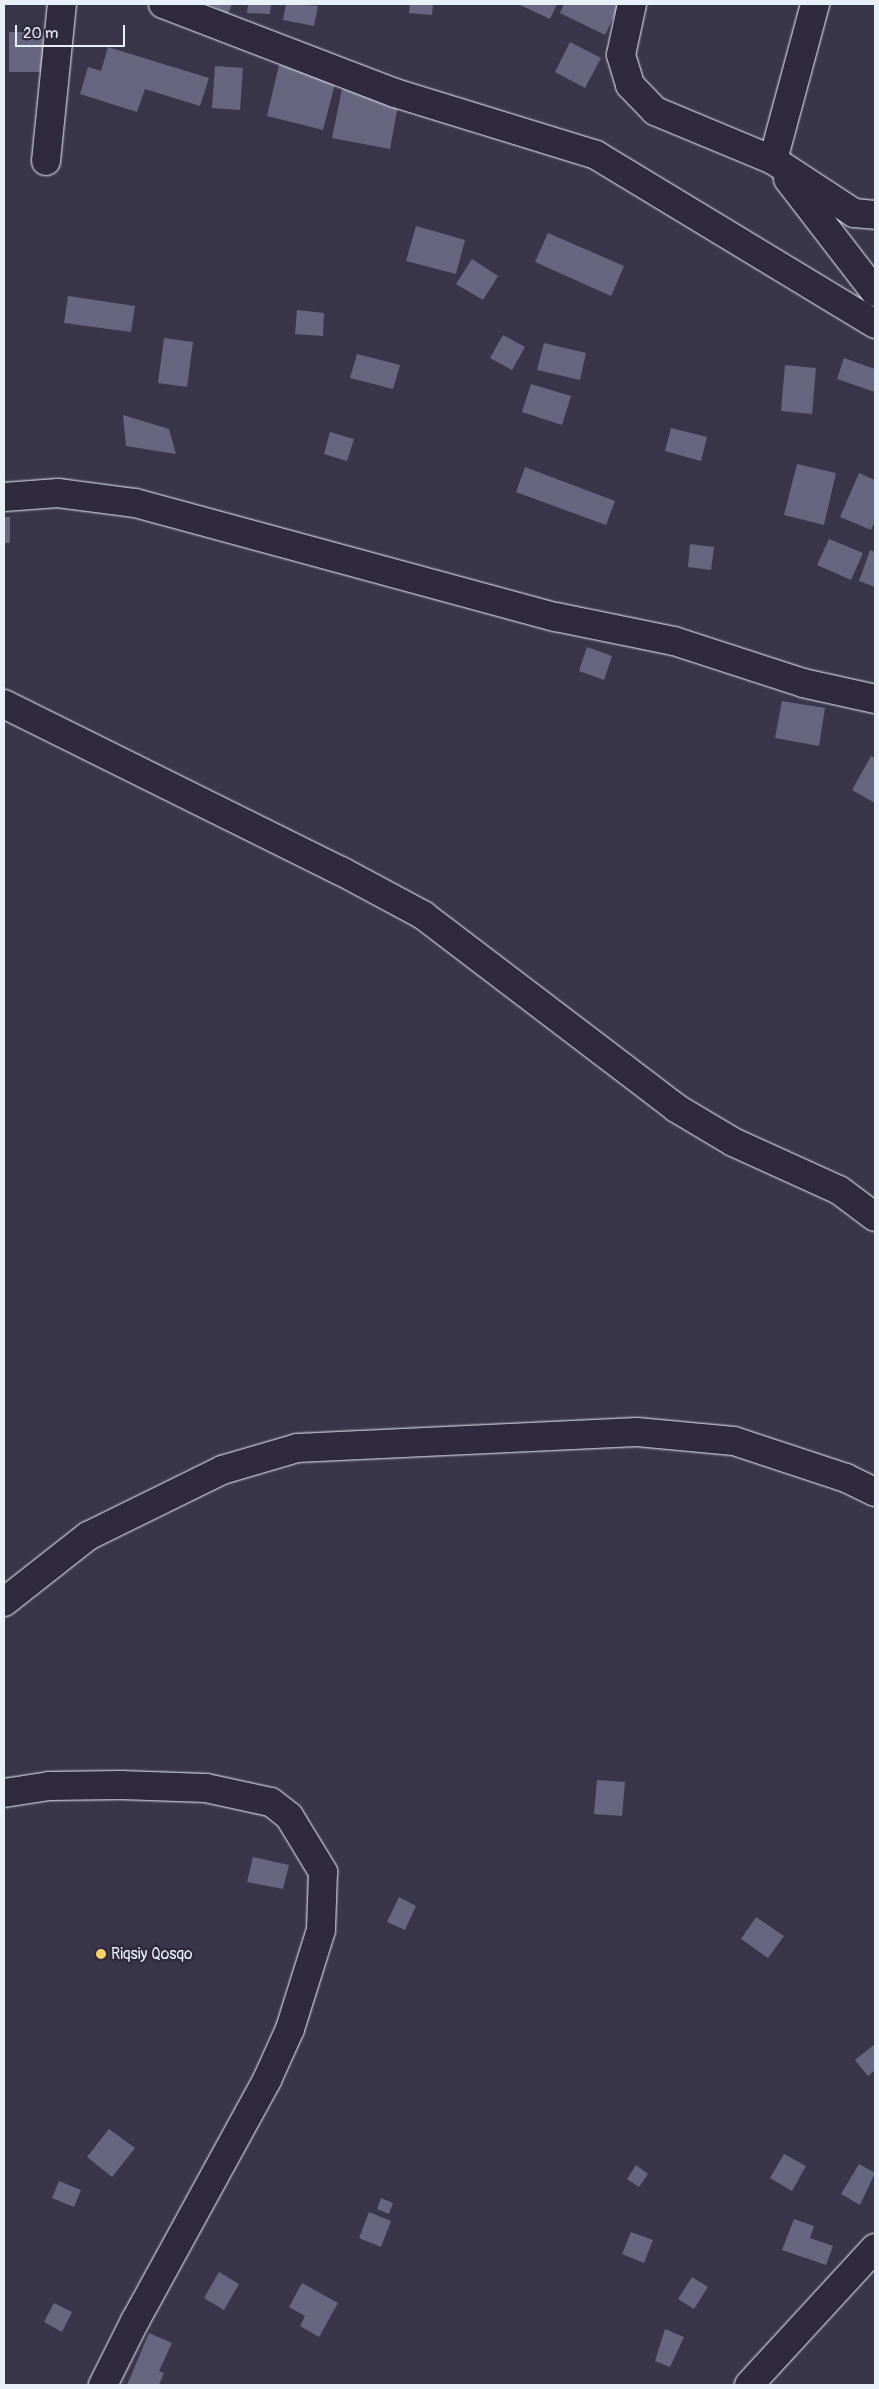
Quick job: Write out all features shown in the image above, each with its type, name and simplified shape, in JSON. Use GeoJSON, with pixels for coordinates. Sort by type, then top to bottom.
{"type":"FeatureCollection","features":[{"type":"Feature","properties":{"kind":"street"},"geometry":{"type":"LineString","coordinates":[[46,162],[62,4]]}},
{"type":"Feature","properties":{"kind":"street"},"geometry":{"type":"LineString","coordinates":[[163,4],[395,93],[596,155],[875,324]]}},
{"type":"Feature","properties":{"kind":"street"},"geometry":{"type":"LineString","coordinates":[[632,4],[621,55],[630,85],[655,111],[773,160],[854,213],[875,215]]}},
{"type":"Feature","properties":{"kind":"street"},"geometry":{"type":"LineString","coordinates":[[773,160],[815,4]]}},
{"type":"Feature","properties":{"kind":"street"},"geometry":{"type":"LineString","coordinates":[[773,160],[875,292]]}},
{"type":"Feature","properties":{"kind":"street"},"geometry":{"type":"LineString","coordinates":[[4,497],[58,493],[135,503],[556,617],[674,641],[803,683],[875,699]]}},
{"type":"Feature","properties":{"kind":"street"},"geometry":{"type":"LineString","coordinates":[[4,704],[341,871],[423,915],[676,1108],[733,1142],[839,1190],[875,1217]]}},
{"type":"Feature","properties":{"kind":"street"},"geometry":{"type":"LineString","coordinates":[[4,1602],[88,1536],[222,1470],[297,1448],[637,1432],[734,1442],[846,1478],[875,1492]]}},
{"type":"Feature","properties":{"kind":"street"},"geometry":{"type":"LineString","coordinates":[[4,1793],[49,1786],[130,1785],[206,1788],[271,1802],[289,1816],[323,1872],[321,1930],[290,2029],[267,2080],[103,2385]]}},
{"type":"Feature","properties":{"kind":"street"},"geometry":{"type":"LineString","coordinates":[[749,2385],[875,2248]]}},
{"type":"Feature","properties":{"kind":"building"},"geometry":{"type":"Polygon","coordinates":[[[209,4],[232,4],[228,14],[209,4]]]}},
{"type":"Feature","properties":{"kind":"building"},"geometry":{"type":"Polygon","coordinates":[[[248,4],[271,4],[270,14],[247,13],[248,4]]]}},
{"type":"Feature","properties":{"kind":"building"},"geometry":{"type":"Polygon","coordinates":[[[286,4],[318,6],[314,26],[283,20],[286,4]]]}},
{"type":"Feature","properties":{"kind":"building"},"geometry":{"type":"Polygon","coordinates":[[[410,4],[433,4],[432,15],[409,13],[410,4]]]}},
{"type":"Feature","properties":{"kind":"building"},"geometry":{"type":"Polygon","coordinates":[[[518,4],[557,4],[550,19],[518,4]]]}},
{"type":"Feature","properties":{"kind":"building"},"geometry":{"type":"Polygon","coordinates":[[[564,4],[620,4],[605,35],[560,13],[564,4]]]}},
{"type":"Feature","properties":{"kind":"building"},"geometry":{"type":"Polygon","coordinates":[[[9,32],[43,32],[43,72],[9,72],[9,32]]]}},
{"type":"Feature","properties":{"kind":"building"},"geometry":{"type":"Polygon","coordinates":[[[570,42],[601,58],[585,88],[555,72],[570,42]]]}},
{"type":"Feature","properties":{"kind":"building"},"geometry":{"type":"Polygon","coordinates":[[[108,47],[209,78],[200,106],[145,89],[137,112],[80,94],[88,67],[101,71],[108,47]]]}},
{"type":"Feature","properties":{"kind":"building"},"geometry":{"type":"Polygon","coordinates":[[[279,65],[336,80],[323,130],[267,116],[279,65]]]}},
{"type":"Feature","properties":{"kind":"building"},"geometry":{"type":"Polygon","coordinates":[[[215,66],[243,68],[240,110],[212,108],[215,66]]]}},
{"type":"Feature","properties":{"kind":"building"},"geometry":{"type":"Polygon","coordinates":[[[342,89],[399,100],[390,149],[332,138],[342,89]]]}},
{"type":"Feature","properties":{"kind":"building"},"geometry":{"type":"Polygon","coordinates":[[[416,226],[465,240],[456,274],[406,261],[416,226]]]}},
{"type":"Feature","properties":{"kind":"building"},"geometry":{"type":"Polygon","coordinates":[[[548,233],[624,266],[611,296],[535,262],[548,233]]]}},
{"type":"Feature","properties":{"kind":"building"},"geometry":{"type":"Polygon","coordinates":[[[472,259],[498,276],[483,300],[456,284],[472,259]]]}},
{"type":"Feature","properties":{"kind":"building"},"geometry":{"type":"Polygon","coordinates":[[[68,296],[135,306],[131,332],[64,323],[68,296]]]}},
{"type":"Feature","properties":{"kind":"building"},"geometry":{"type":"Polygon","coordinates":[[[297,310],[324,313],[323,336],[295,334],[297,310]]]}},
{"type":"Feature","properties":{"kind":"building"},"geometry":{"type":"Polygon","coordinates":[[[503,335],[525,347],[512,370],[490,358],[503,335]]]}},
{"type":"Feature","properties":{"kind":"building"},"geometry":{"type":"Polygon","coordinates":[[[164,338],[193,342],[187,387],[158,383],[164,338]]]}},
{"type":"Feature","properties":{"kind":"building"},"geometry":{"type":"Polygon","coordinates":[[[544,343],[586,353],[580,380],[537,370],[544,343]]]}},
{"type":"Feature","properties":{"kind":"building"},"geometry":{"type":"Polygon","coordinates":[[[357,354],[400,365],[393,389],[350,378],[357,354]]]}},
{"type":"Feature","properties":{"kind":"building"},"geometry":{"type":"Polygon","coordinates":[[[844,358],[875,369],[875,392],[837,379],[844,358]]]}},
{"type":"Feature","properties":{"kind":"building"},"geometry":{"type":"Polygon","coordinates":[[[785,365],[816,368],[812,414],[781,411],[785,365]]]}},
{"type":"Feature","properties":{"kind":"building"},"geometry":{"type":"Polygon","coordinates":[[[531,384],[571,396],[562,425],[522,412],[531,384]]]}},
{"type":"Feature","properties":{"kind":"building"},"geometry":{"type":"Polygon","coordinates":[[[123,415],[169,429],[176,454],[126,446],[123,415]]]}},
{"type":"Feature","properties":{"kind":"building"},"geometry":{"type":"Polygon","coordinates":[[[671,428],[707,437],[701,461],[665,451],[671,428]]]}},
{"type":"Feature","properties":{"kind":"building"},"geometry":{"type":"Polygon","coordinates":[[[330,432],[354,439],[347,461],[324,454],[330,432]]]}},
{"type":"Feature","properties":{"kind":"building"},"geometry":{"type":"Polygon","coordinates":[[[797,464],[836,473],[824,525],[784,515],[797,464]]]}},
{"type":"Feature","properties":{"kind":"building"},"geometry":{"type":"Polygon","coordinates":[[[525,467],[615,501],[606,525],[516,492],[525,467]]]}},
{"type":"Feature","properties":{"kind":"building"},"geometry":{"type":"Polygon","coordinates":[[[859,473],[875,480],[875,521],[871,530],[840,517],[859,473]]]}},
{"type":"Feature","properties":{"kind":"building"},"geometry":{"type":"Polygon","coordinates":[[[4,517],[10,517],[10,543],[4,543],[4,517]]]}},
{"type":"Feature","properties":{"kind":"building"},"geometry":{"type":"Polygon","coordinates":[[[829,539],[863,553],[851,580],[817,565],[829,539]]]}},
{"type":"Feature","properties":{"kind":"building"},"geometry":{"type":"Polygon","coordinates":[[[690,544],[714,547],[711,570],[688,567],[690,544]]]}},
{"type":"Feature","properties":{"kind":"building"},"geometry":{"type":"Polygon","coordinates":[[[870,550],[875,552],[875,587],[859,581],[870,550]]]}},
{"type":"Feature","properties":{"kind":"building"},"geometry":{"type":"Polygon","coordinates":[[[587,647],[612,656],[604,680],[579,671],[587,647]]]}},
{"type":"Feature","properties":{"kind":"building"},"geometry":{"type":"Polygon","coordinates":[[[782,701],[825,708],[819,746],[775,738],[782,701]]]}},
{"type":"Feature","properties":{"kind":"building"},"geometry":{"type":"Polygon","coordinates":[[[871,756],[875,758],[875,803],[852,790],[871,756]]]}},
{"type":"Feature","properties":{"kind":"building"},"geometry":{"type":"Polygon","coordinates":[[[597,1780],[625,1782],[622,1816],[594,1814],[597,1780]]]}},
{"type":"Feature","properties":{"kind":"building"},"geometry":{"type":"Polygon","coordinates":[[[253,1857],[289,1865],[283,1889],[247,1882],[253,1857]]]}},
{"type":"Feature","properties":{"kind":"building"},"geometry":{"type":"Polygon","coordinates":[[[399,1897],[416,1906],[405,1930],[387,1922],[399,1897]]]}},
{"type":"Feature","properties":{"kind":"building"},"geometry":{"type":"Polygon","coordinates":[[[756,1917],[784,1936],[768,1958],[741,1939],[756,1917]]]}},
{"type":"Feature","properties":{"kind":"building"},"geometry":{"type":"Polygon","coordinates":[[[875,2044],[875,2070],[868,2076],[855,2060],[875,2044]]]}},
{"type":"Feature","properties":{"kind":"building"},"geometry":{"type":"Polygon","coordinates":[[[109,2129],[135,2148],[112,2177],[87,2157],[109,2129]]]}},
{"type":"Feature","properties":{"kind":"building"},"geometry":{"type":"Polygon","coordinates":[[[784,2154],[806,2166],[792,2191],[770,2178],[784,2154]]]}},
{"type":"Feature","properties":{"kind":"building"},"geometry":{"type":"Polygon","coordinates":[[[859,2164],[875,2173],[860,2205],[841,2194],[859,2164]]]}},
{"type":"Feature","properties":{"kind":"building"},"geometry":{"type":"Polygon","coordinates":[[[636,2165],[648,2174],[639,2187],[627,2179],[636,2165]]]}},
{"type":"Feature","properties":{"kind":"building"},"geometry":{"type":"Polygon","coordinates":[[[59,2181],[81,2190],[74,2207],[52,2198],[59,2181]]]}},
{"type":"Feature","properties":{"kind":"building"},"geometry":{"type":"Polygon","coordinates":[[[381,2198],[393,2203],[389,2214],[377,2209],[381,2198]]]}},
{"type":"Feature","properties":{"kind":"building"},"geometry":{"type":"Polygon","coordinates":[[[369,2212],[391,2221],[381,2247],[359,2238],[369,2212]]]}},
{"type":"Feature","properties":{"kind":"building"},"geometry":{"type":"Polygon","coordinates":[[[794,2219],[814,2226],[810,2238],[833,2246],[826,2265],[782,2250],[794,2219]]]}},
{"type":"Feature","properties":{"kind":"building"},"geometry":{"type":"Polygon","coordinates":[[[631,2232],[653,2240],[644,2263],[622,2254],[631,2232]]]}},
{"type":"Feature","properties":{"kind":"building"},"geometry":{"type":"Polygon","coordinates":[[[219,2272],[239,2284],[224,2310],[204,2298],[219,2272]]]}},
{"type":"Feature","properties":{"kind":"building"},"geometry":{"type":"Polygon","coordinates":[[[692,2277],[708,2287],[694,2309],[678,2299],[692,2277]]]}},
{"type":"Feature","properties":{"kind":"building"},"geometry":{"type":"Polygon","coordinates":[[[302,2283],[338,2303],[319,2337],[300,2326],[305,2316],[289,2307],[302,2283]]]}},
{"type":"Feature","properties":{"kind":"building"},"geometry":{"type":"Polygon","coordinates":[[[54,2303],[72,2312],[62,2332],[44,2322],[54,2303]]]}},
{"type":"Feature","properties":{"kind":"building"},"geometry":{"type":"Polygon","coordinates":[[[665,2329],[684,2337],[670,2367],[655,2361],[665,2329]]]}},
{"type":"Feature","properties":{"kind":"building"},"geometry":{"type":"Polygon","coordinates":[[[149,2333],[172,2343],[159,2371],[164,2373],[159,2385],[127,2385],[149,2333]]]}},
{"type":"Feature","properties":{"kind":"place","name":"Riqsiy Qosqo"},"geometry":{"type":"Point","coordinates":[101,1954]}}]}
